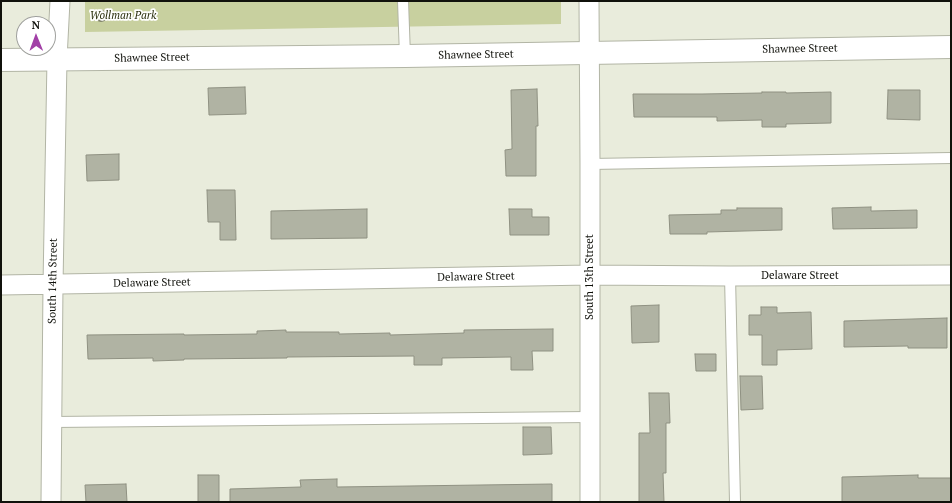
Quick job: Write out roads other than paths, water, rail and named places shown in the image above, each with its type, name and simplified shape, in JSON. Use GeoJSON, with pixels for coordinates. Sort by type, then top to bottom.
{"type":"FeatureCollection","features":[{"type":"Feature","properties":{"kind":"street","name":"South 14th Street"},"geometry":{"type":"LineString","coordinates":[[51,502],[52,284],[57,59],[60,1]]}},
{"type":"Feature","properties":{"kind":"street","name":"South 13th Street"},"geometry":{"type":"LineString","coordinates":[[589,1],[590,502]]}},
{"type":"Feature","properties":{"kind":"street","name":"Shawnee Street"},"geometry":{"type":"LineString","coordinates":[[1,60],[405,56],[951,47]]}},
{"type":"Feature","properties":{"kind":"street","name":"Delaware Street"},"geometry":{"type":"LineString","coordinates":[[1,285],[590,275],[951,275]]}},
{"type":"Feature","properties":{"kind":"lane"},"geometry":{"type":"LineString","coordinates":[[403,1],[405,56]]}},
{"type":"Feature","properties":{"kind":"lane"},"geometry":{"type":"LineString","coordinates":[[590,164],[951,158]]}},
{"type":"Feature","properties":{"kind":"lane"},"geometry":{"type":"LineString","coordinates":[[730,276],[736,502]]}},
{"type":"Feature","properties":{"kind":"lane"},"geometry":{"type":"LineString","coordinates":[[52,422],[590,417]]}},
{"type":"Feature","properties":{"kind":"park label","name":"Wollman Park"},"geometry":{"type":"Point","coordinates":[123,16]}}]}
